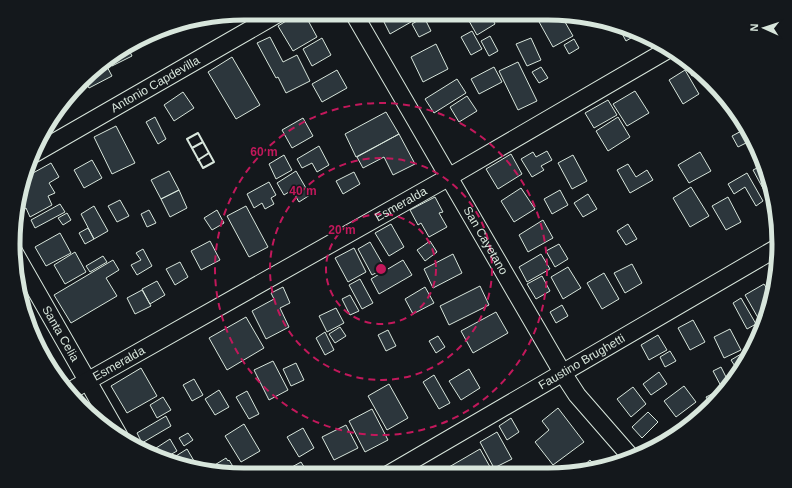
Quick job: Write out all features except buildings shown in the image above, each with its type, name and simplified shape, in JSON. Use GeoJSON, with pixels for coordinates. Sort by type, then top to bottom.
{"type":"FeatureCollection","features":[{"type":"Feature","properties":{"kind":"street","name":"Antonio Capdevilla"},"geometry":{"type":"LineString","coordinates":[[41,150],[267,20]]}},
{"type":"Feature","properties":{"kind":"street","name":"San Cayetano"},"geometry":{"type":"LineString","coordinates":[[357,20],[562,372],[577,395],[627,453]]}},
{"type":"Feature","properties":{"kind":"street","name":"Esmeralda"},"geometry":{"type":"LineString","coordinates":[[74,390],[449,177],[663,52]]}},
{"type":"Feature","properties":{"kind":"street","name":"Faustino Brughetti"},"geometry":{"type":"LineString","coordinates":[[399,468],[772,251]]}},
{"type":"Feature","properties":{"kind":"street","name":"Santa Celia"},"geometry":{"type":"LineString","coordinates":[[21,264],[113,425]]}},
{"type":"Feature","properties":{"kind":"wall"},"geometry":{"type":"LineString","coordinates":[[198,133],[214,162],[203,168],[187,139],[198,133]]}},
{"type":"Feature","properties":{"kind":"wall"},"geometry":{"type":"LineString","coordinates":[[192,148],[203,142]]}},
{"type":"Feature","properties":{"kind":"wall"},"geometry":{"type":"LineString","coordinates":[[198,160],[209,153]]}}]}
